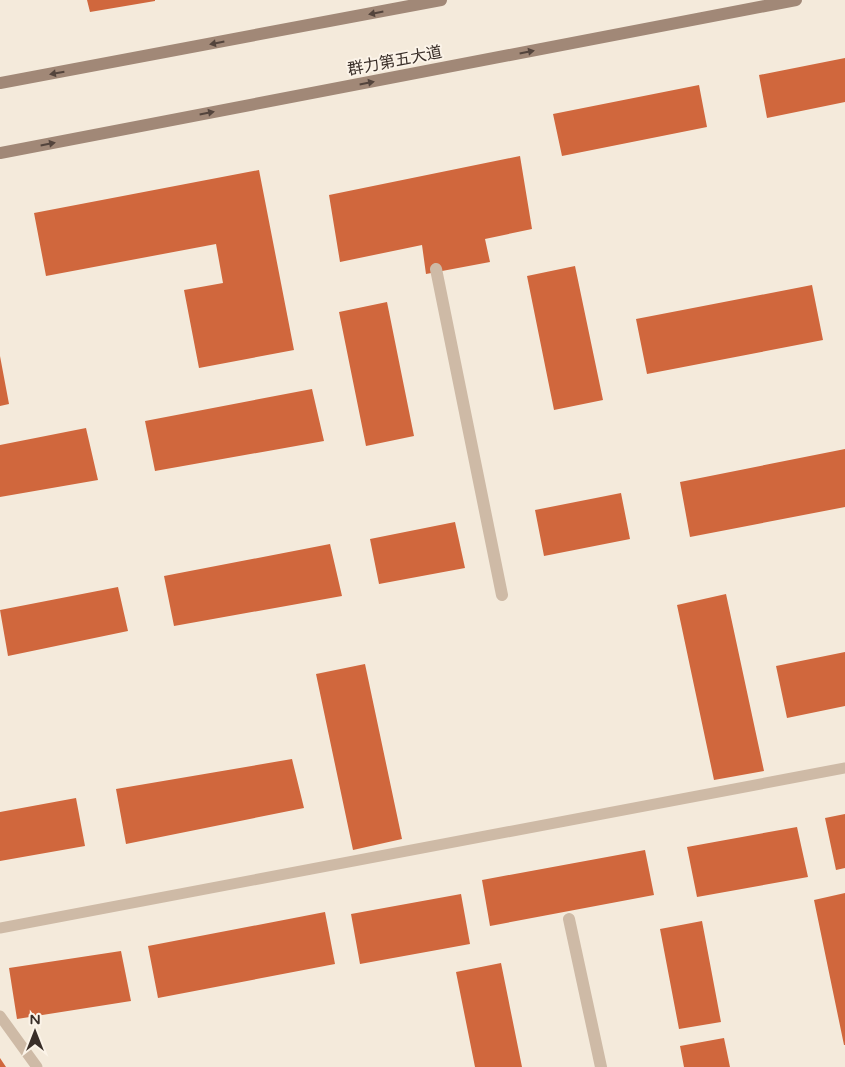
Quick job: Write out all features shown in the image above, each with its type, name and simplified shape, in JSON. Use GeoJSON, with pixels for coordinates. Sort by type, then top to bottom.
{"type":"FeatureCollection","features":[{"type":"Feature","properties":{"kind":"main road"},"geometry":{"type":"LineString","coordinates":[[0,83],[441,0]]}},
{"type":"Feature","properties":{"kind":"main road","name":"群力第五大道"},"geometry":{"type":"LineString","coordinates":[[0,153],[796,0]]}},
{"type":"Feature","properties":{"kind":"street"},"geometry":{"type":"LineString","coordinates":[[436,269],[502,595]]}},
{"type":"Feature","properties":{"kind":"street"},"geometry":{"type":"LineString","coordinates":[[569,919],[601,1067]]}},
{"type":"Feature","properties":{"kind":"lane"},"geometry":{"type":"LineString","coordinates":[[0,928],[845,768]]}},
{"type":"Feature","properties":{"kind":"lane"},"geometry":{"type":"LineString","coordinates":[[0,1016],[37,1067]]}},
{"type":"Feature","properties":{"kind":"building"},"geometry":{"type":"Polygon","coordinates":[[[87,0],[155,0],[155,1],[90,12],[87,0]]]}},
{"type":"Feature","properties":{"kind":"building"},"geometry":{"type":"Polygon","coordinates":[[[845,58],[845,102],[767,118],[759,75],[845,58]]]}},
{"type":"Feature","properties":{"kind":"building"},"geometry":{"type":"Polygon","coordinates":[[[699,85],[707,127],[562,156],[553,114],[699,85]]]}},
{"type":"Feature","properties":{"kind":"building"},"geometry":{"type":"Polygon","coordinates":[[[520,156],[532,229],[485,239],[490,262],[426,274],[422,245],[340,262],[329,195],[520,156]]]}},
{"type":"Feature","properties":{"kind":"building"},"geometry":{"type":"Polygon","coordinates":[[[259,170],[294,350],[199,368],[184,290],[223,283],[216,244],[46,276],[34,213],[259,170]]]}},
{"type":"Feature","properties":{"kind":"building"},"geometry":{"type":"Polygon","coordinates":[[[575,266],[603,400],[554,410],[527,276],[575,266]]]}},
{"type":"Feature","properties":{"kind":"building"},"geometry":{"type":"Polygon","coordinates":[[[812,285],[823,340],[647,374],[636,319],[812,285]]]}},
{"type":"Feature","properties":{"kind":"building"},"geometry":{"type":"Polygon","coordinates":[[[387,302],[414,436],[366,446],[339,312],[387,302]]]}},
{"type":"Feature","properties":{"kind":"building"},"geometry":{"type":"Polygon","coordinates":[[[0,356],[9,404],[0,406],[0,356]]]}},
{"type":"Feature","properties":{"kind":"building"},"geometry":{"type":"Polygon","coordinates":[[[312,389],[324,441],[155,471],[145,421],[312,389]]]}},
{"type":"Feature","properties":{"kind":"building"},"geometry":{"type":"Polygon","coordinates":[[[86,428],[98,480],[0,497],[0,445],[86,428]]]}},
{"type":"Feature","properties":{"kind":"building"},"geometry":{"type":"Polygon","coordinates":[[[845,449],[845,507],[690,537],[680,482],[845,449]]]}},
{"type":"Feature","properties":{"kind":"building"},"geometry":{"type":"Polygon","coordinates":[[[621,493],[630,539],[544,556],[535,510],[621,493]]]}},
{"type":"Feature","properties":{"kind":"building"},"geometry":{"type":"Polygon","coordinates":[[[455,522],[465,568],[379,584],[370,539],[455,522]]]}},
{"type":"Feature","properties":{"kind":"building"},"geometry":{"type":"Polygon","coordinates":[[[330,544],[342,596],[174,626],[164,576],[330,544]]]}},
{"type":"Feature","properties":{"kind":"building"},"geometry":{"type":"Polygon","coordinates":[[[118,587],[128,631],[8,656],[0,610],[118,587]]]}},
{"type":"Feature","properties":{"kind":"building"},"geometry":{"type":"Polygon","coordinates":[[[726,594],[764,771],[714,780],[677,605],[726,594]]]}},
{"type":"Feature","properties":{"kind":"building"},"geometry":{"type":"Polygon","coordinates":[[[845,652],[845,706],[787,718],[776,666],[845,652]]]}},
{"type":"Feature","properties":{"kind":"building"},"geometry":{"type":"Polygon","coordinates":[[[365,664],[402,839],[353,850],[316,674],[365,664]]]}},
{"type":"Feature","properties":{"kind":"building"},"geometry":{"type":"Polygon","coordinates":[[[292,759],[304,808],[126,844],[116,789],[292,759]]]}},
{"type":"Feature","properties":{"kind":"building"},"geometry":{"type":"Polygon","coordinates":[[[76,798],[85,846],[0,861],[0,812],[76,798]]]}},
{"type":"Feature","properties":{"kind":"building"},"geometry":{"type":"Polygon","coordinates":[[[845,814],[845,868],[836,870],[825,818],[845,814]]]}},
{"type":"Feature","properties":{"kind":"building"},"geometry":{"type":"Polygon","coordinates":[[[797,827],[808,877],[697,897],[687,847],[797,827]]]}},
{"type":"Feature","properties":{"kind":"building"},"geometry":{"type":"Polygon","coordinates":[[[645,850],[654,895],[490,926],[482,880],[645,850]]]}},
{"type":"Feature","properties":{"kind":"building"},"geometry":{"type":"Polygon","coordinates":[[[845,893],[845,1045],[844,1045],[814,900],[845,893]]]}},
{"type":"Feature","properties":{"kind":"building"},"geometry":{"type":"Polygon","coordinates":[[[461,894],[470,944],[360,964],[351,914],[461,894]]]}},
{"type":"Feature","properties":{"kind":"building"},"geometry":{"type":"Polygon","coordinates":[[[325,912],[335,964],[158,998],[148,946],[325,912]]]}},
{"type":"Feature","properties":{"kind":"building"},"geometry":{"type":"Polygon","coordinates":[[[702,921],[721,1022],[679,1029],[660,929],[702,921]]]}},
{"type":"Feature","properties":{"kind":"building"},"geometry":{"type":"Polygon","coordinates":[[[121,951],[131,1001],[17,1019],[9,968],[121,951]]]}},
{"type":"Feature","properties":{"kind":"building"},"geometry":{"type":"Polygon","coordinates":[[[501,963],[522,1067],[475,1067],[456,972],[501,963]]]}},
{"type":"Feature","properties":{"kind":"building"},"geometry":{"type":"Polygon","coordinates":[[[724,1038],[730,1067],[684,1067],[680,1046],[724,1038]]]}},
{"type":"Feature","properties":{"kind":"building"},"geometry":{"type":"Polygon","coordinates":[[[0,1058],[6,1067],[0,1067],[0,1058]]]}}]}
